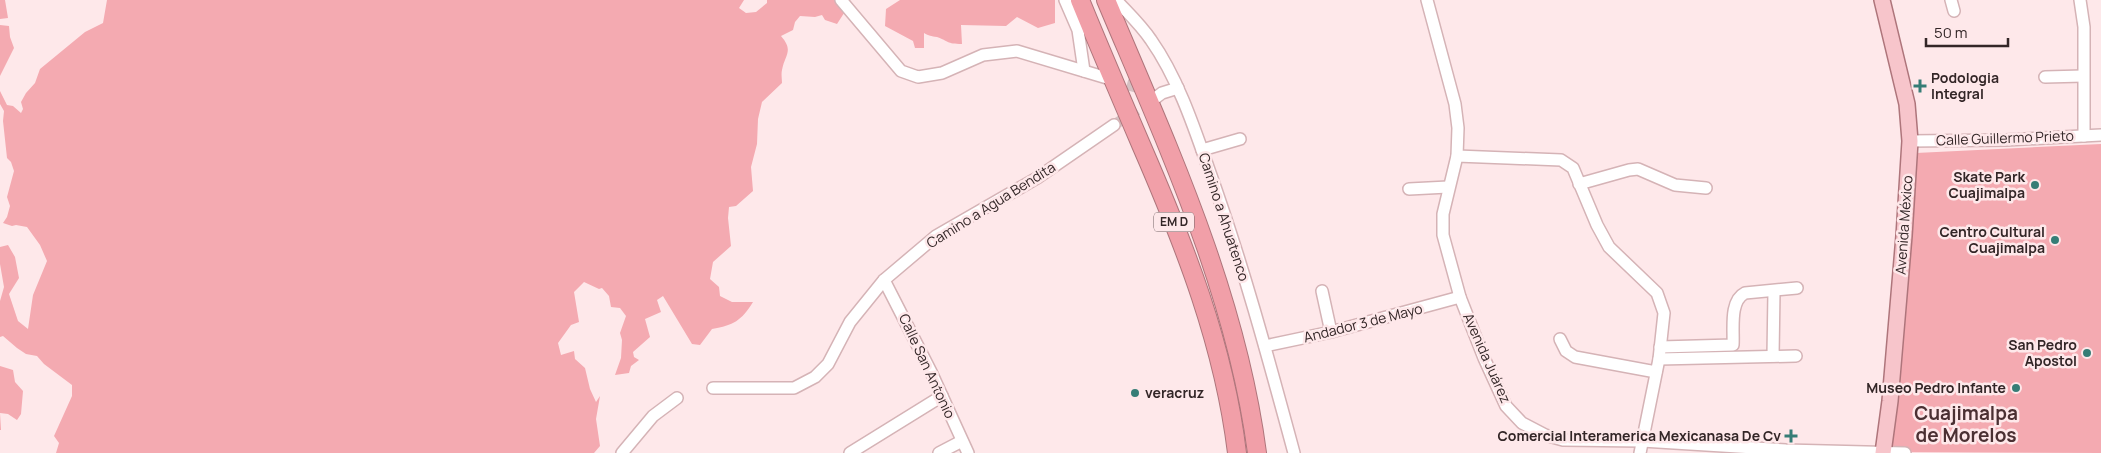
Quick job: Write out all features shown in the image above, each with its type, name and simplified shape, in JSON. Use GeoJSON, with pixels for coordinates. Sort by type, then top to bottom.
{"type":"FeatureCollection","features":[{"type":"Feature","properties":{"kind":"highway","name":"EM D"},"geometry":{"type":"LineString","coordinates":[[1080,0],[1189,260],[1218,351],[1229,400],[1237,453]]}},
{"type":"Feature","properties":{"kind":"highway","name":"EM D"},"geometry":{"type":"LineString","coordinates":[[1106,0],[1164,136],[1207,246],[1237,346],[1257,453]]}},
{"type":"Feature","properties":{"kind":"main road","name":"Avenida México"},"geometry":{"type":"LineString","coordinates":[[1883,452],[1890,401],[1910,141],[1907,104],[1886,1]]}},
{"type":"Feature","properties":{"kind":"street"},"geometry":{"type":"LineString","coordinates":[[841,0],[901,70],[918,77],[942,73],[983,55],[1017,51],[1107,78]]}},
{"type":"Feature","properties":{"kind":"street"},"geometry":{"type":"LineString","coordinates":[[1065,0],[1078,30],[1084,72]]}},
{"type":"Feature","properties":{"kind":"street","name":"Camino a Ahuatenco"},"geometry":{"type":"LineString","coordinates":[[1116,0],[1151,40],[1178,88],[1231,231],[1294,453]]}},
{"type":"Feature","properties":{"kind":"street","name":"Avenida Juárez"},"geometry":{"type":"LineString","coordinates":[[1427,0],[1455,104],[1457,156],[1443,214],[1443,235],[1460,297],[1496,387],[1506,406],[1522,423],[1545,435],[1563,440],[1641,447],[1905,453]]}},
{"type":"Feature","properties":{"kind":"street"},"geometry":{"type":"LineString","coordinates":[[2080,0],[2084,28],[2084,136]]}},
{"type":"Feature","properties":{"kind":"street"},"geometry":{"type":"LineString","coordinates":[[2045,77],[2083,76]]}},
{"type":"Feature","properties":{"kind":"street"},"geometry":{"type":"LineString","coordinates":[[1155,94],[1178,88]]}},
{"type":"Feature","properties":{"kind":"street","name":"Camino a Agua Bendita"},"geometry":{"type":"LineString","coordinates":[[713,388],[794,388],[815,377],[828,364],[850,322],[884,280],[936,236],[1037,178],[1114,125]]}},
{"type":"Feature","properties":{"kind":"street","name":"Calle Guillermo Prieto"},"geometry":{"type":"LineString","coordinates":[[1910,141],[2006,140],[2101,135]]}},
{"type":"Feature","properties":{"kind":"street"},"geometry":{"type":"LineString","coordinates":[[1202,150],[1240,139]]}},
{"type":"Feature","properties":{"kind":"street"},"geometry":{"type":"LineString","coordinates":[[1457,156],[1561,160],[1573,168],[1609,248],[1657,293],[1664,312],[1659,359],[1641,447]]}},
{"type":"Feature","properties":{"kind":"street"},"geometry":{"type":"LineString","coordinates":[[1579,184],[1638,169],[1676,185],[1706,188]]}},
{"type":"Feature","properties":{"kind":"street"},"geometry":{"type":"LineString","coordinates":[[1409,190],[1448,187]]}},
{"type":"Feature","properties":{"kind":"street","name":"Calle San Antonio"},"geometry":{"type":"LineString","coordinates":[[884,280],[901,310],[968,453]]}},
{"type":"Feature","properties":{"kind":"street"},"geometry":{"type":"LineString","coordinates":[[1660,347],[1733,345],[1736,300],[1745,293],[1797,288]]}},
{"type":"Feature","properties":{"kind":"street"},"geometry":{"type":"LineString","coordinates":[[1322,291],[1331,332]]}},
{"type":"Feature","properties":{"kind":"street"},"geometry":{"type":"LineString","coordinates":[[1773,356],[1774,291]]}},
{"type":"Feature","properties":{"kind":"street","name":"Andador 3 de Mayo"},"geometry":{"type":"LineString","coordinates":[[1265,346],[1331,332],[1460,297]]}},
{"type":"Feature","properties":{"kind":"street"},"geometry":{"type":"LineString","coordinates":[[1560,339],[1566,351],[1575,357],[1656,372]]}},
{"type":"Feature","properties":{"kind":"street"},"geometry":{"type":"LineString","coordinates":[[1659,359],[1796,356]]}},
{"type":"Feature","properties":{"kind":"street"},"geometry":{"type":"LineString","coordinates":[[850,453],[942,396]]}},
{"type":"Feature","properties":{"kind":"street"},"geometry":{"type":"LineString","coordinates":[[622,453],[653,416],[677,398]]}},
{"type":"Feature","properties":{"kind":"street"},"geometry":{"type":"LineString","coordinates":[[939,453],[962,440]]}},
{"type":"Feature","properties":{"kind":"shaded area"},"geometry":{"type":"Polygon","coordinates":[[[0,0],[5,0],[8,18],[0,19],[0,0]]]}},
{"type":"Feature","properties":{"kind":"shaded area"},"geometry":{"type":"Polygon","coordinates":[[[107,0],[744,0],[739,8],[746,13],[756,12],[767,3],[767,0],[839,0],[846,10],[837,24],[825,20],[822,15],[815,17],[800,16],[795,22],[793,30],[781,36],[787,45],[788,53],[783,65],[782,83],[762,102],[758,119],[757,144],[751,167],[753,191],[736,206],[729,207],[728,218],[731,246],[713,262],[710,279],[719,287],[720,296],[732,302],[753,302],[745,314],[731,324],[712,329],[700,345],[692,344],[663,296],[657,300],[661,312],[645,319],[650,337],[633,352],[634,357],[639,360],[631,366],[629,373],[615,375],[621,358],[622,340],[620,333],[626,316],[620,308],[611,307],[609,296],[602,288],[599,289],[584,282],[574,292],[579,322],[571,325],[558,343],[561,355],[574,351],[575,359],[585,368],[590,389],[596,402],[600,396],[596,419],[600,446],[594,453],[56,453],[59,443],[54,436],[72,396],[72,385],[44,364],[37,356],[26,354],[3,336],[0,337],[0,301],[4,287],[0,264],[0,247],[8,245],[15,257],[19,278],[9,294],[18,321],[28,329],[33,295],[47,261],[40,245],[27,227],[3,223],[10,206],[7,197],[14,171],[11,162],[7,158],[3,121],[4,111],[0,104],[0,91],[7,105],[13,106],[21,113],[23,109],[21,102],[35,83],[40,69],[85,32],[103,23],[107,0]]]}},
{"type":"Feature","properties":{"kind":"shaded area"},"geometry":{"type":"Polygon","coordinates":[[[900,0],[1055,0],[1055,23],[1038,28],[1017,17],[1006,26],[961,25],[962,44],[950,43],[924,33],[924,48],[915,48],[913,41],[885,26],[886,9],[900,0]]]}},
{"type":"Feature","properties":{"kind":"shaded area"},"geometry":{"type":"Polygon","coordinates":[[[0,25],[9,26],[14,48],[0,76],[0,25]]]}},
{"type":"Feature","properties":{"kind":"shaded area"},"geometry":{"type":"Polygon","coordinates":[[[2101,144],[2101,453],[1883,452],[1916,153],[2101,144]]]}},
{"type":"Feature","properties":{"kind":"shaded area"},"geometry":{"type":"Polygon","coordinates":[[[0,366],[13,370],[15,382],[23,391],[21,414],[17,420],[8,414],[0,413],[0,366]]]}},
{"type":"Feature","properties":{"kind":"tunnel"},"geometry":{"type":"LineString","coordinates":[[1111,80],[1146,90]]}},
{"type":"Feature","properties":{"kind":"tunnel"},"geometry":{"type":"LineString","coordinates":[[1114,125],[1154,99]]}},
{"type":"Feature","properties":{"kind":"place","name":"Podologia Integral"},"geometry":{"type":"Point","coordinates":[1920,86]}},
{"type":"Feature","properties":{"kind":"place","name":"Skate Park Cuajimalpa"},"geometry":{"type":"Point","coordinates":[2035,185]}},
{"type":"Feature","properties":{"kind":"place","name":"Centro Cultural Cuajimalpa"},"geometry":{"type":"Point","coordinates":[2055,240]}},
{"type":"Feature","properties":{"kind":"place","name":"San Pedro Apostol"},"geometry":{"type":"Point","coordinates":[2087,353]}},
{"type":"Feature","properties":{"kind":"place","name":"Museo Pedro Infante"},"geometry":{"type":"Point","coordinates":[2016,388]}},
{"type":"Feature","properties":{"kind":"place","name":"veracruz"},"geometry":{"type":"Point","coordinates":[1135,393]}},
{"type":"Feature","properties":{"kind":"place","name":"Comercial Interamerica Mexicanasa De Cv"},"geometry":{"type":"Point","coordinates":[1791,436]}},
{"type":"Feature","properties":{"kind":"district","name":"Cuajimalpa de Morelos"},"geometry":{"type":"Point","coordinates":[1966,424]}}]}
